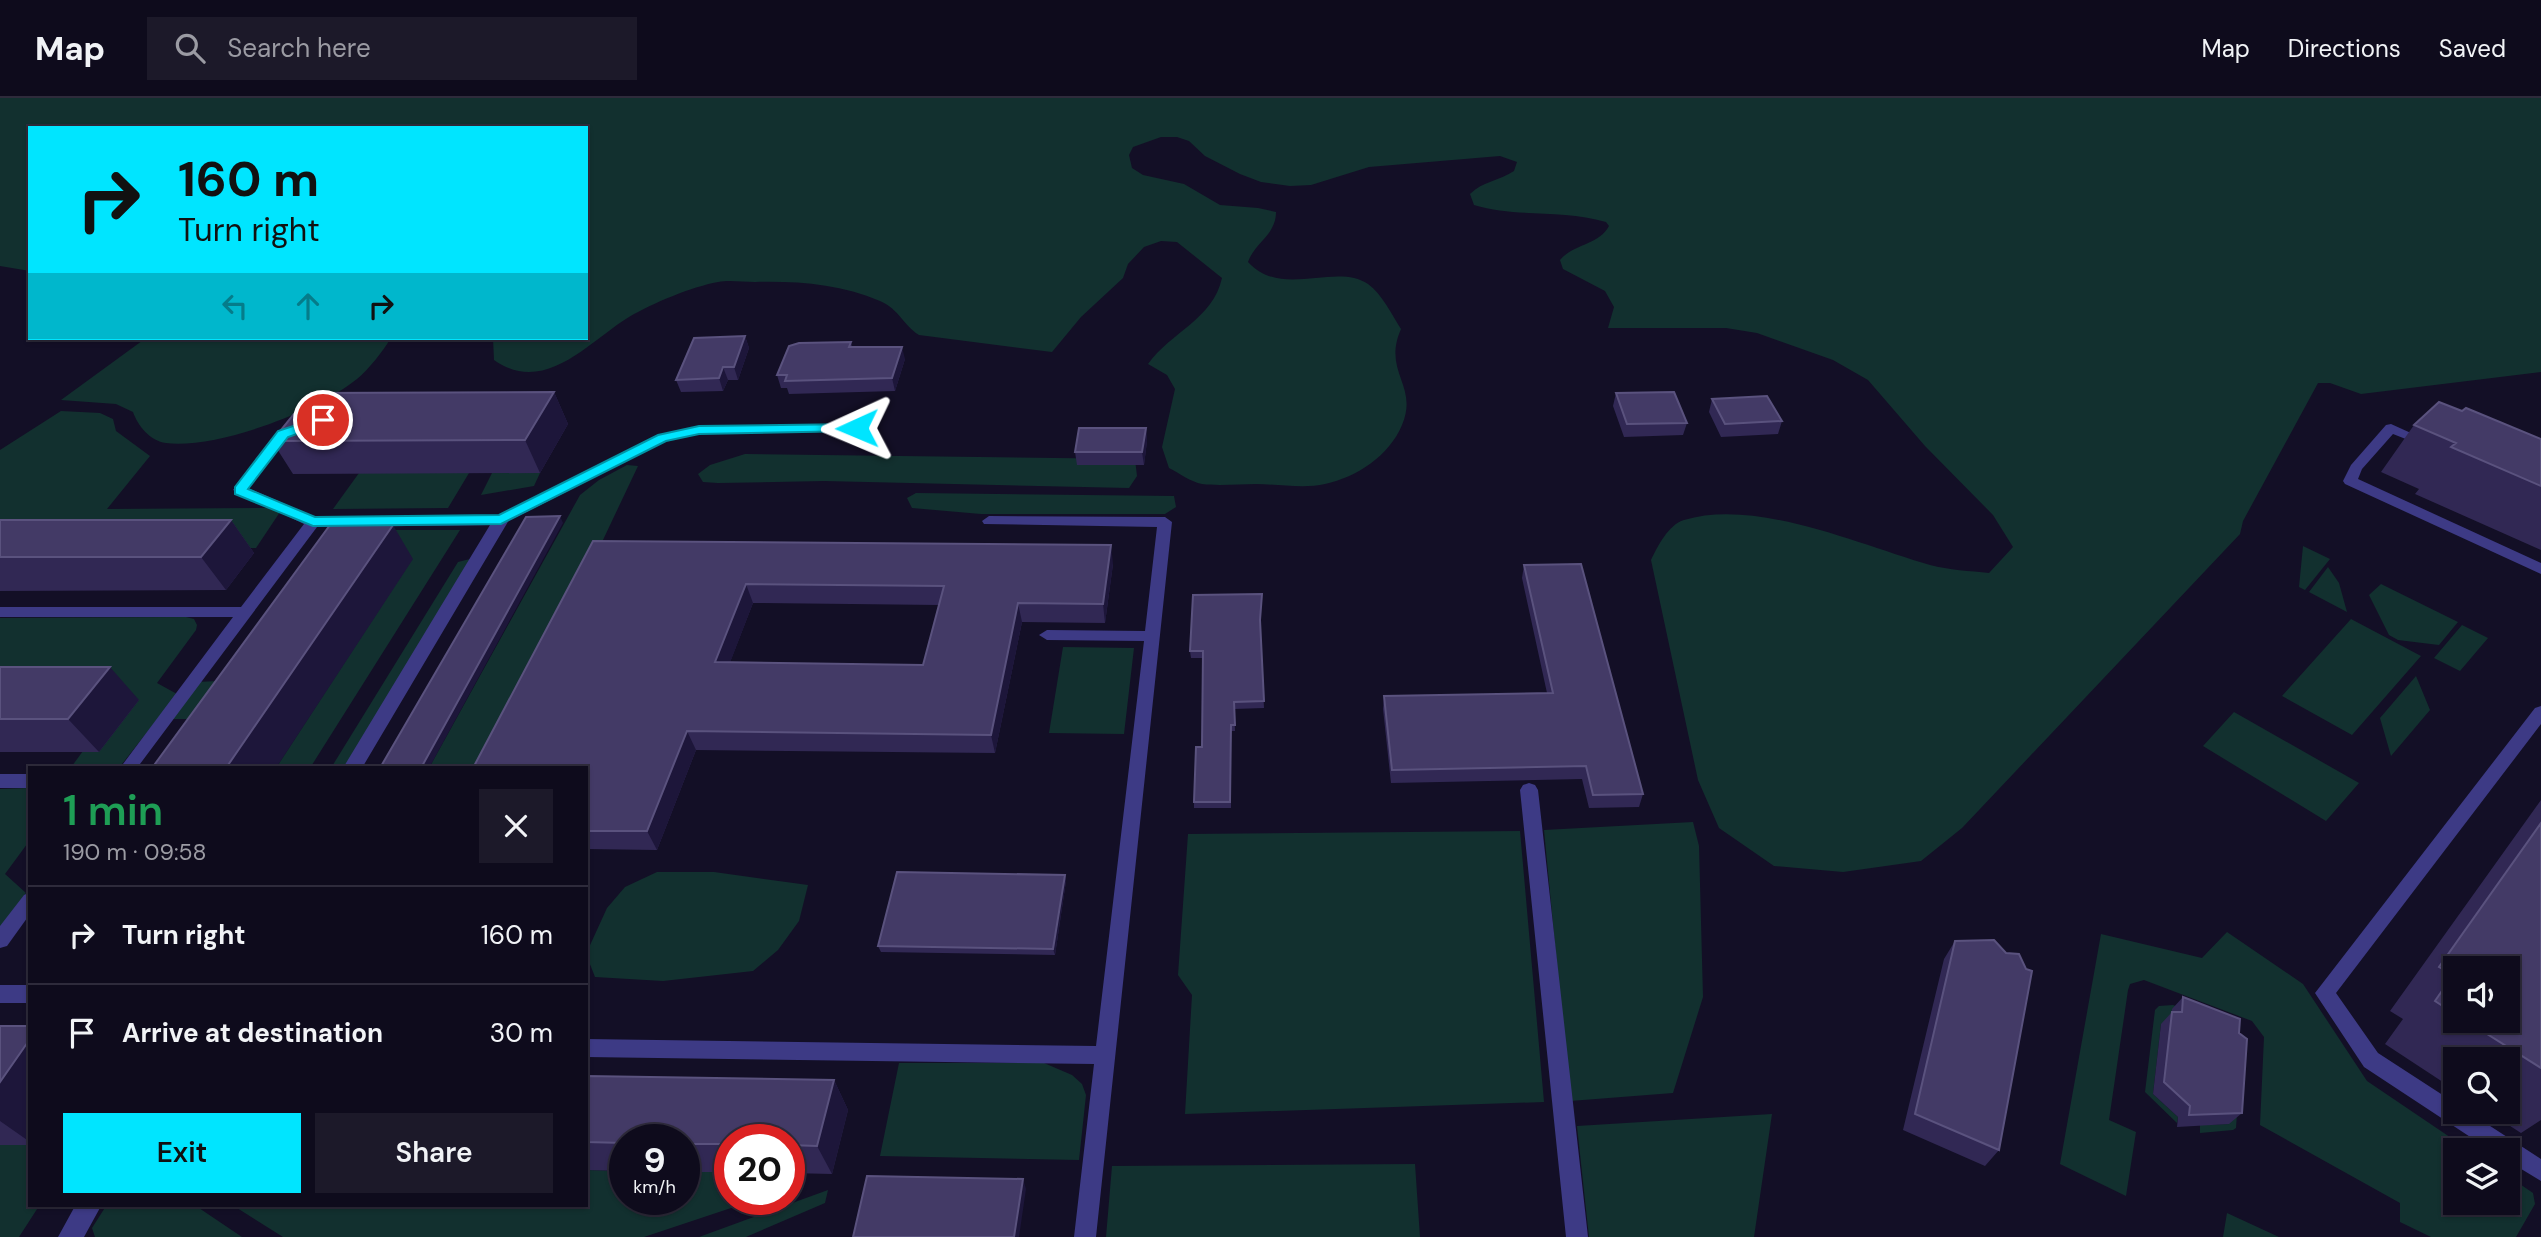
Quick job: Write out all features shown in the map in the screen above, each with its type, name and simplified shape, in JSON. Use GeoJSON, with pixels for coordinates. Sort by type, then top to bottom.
{"type":"FeatureCollection","features":[{"type":"Feature","properties":{"kind":"street"},"geometry":{"type":"LineString","coordinates":[[353,766],[501,520]]}},
{"type":"Feature","properties":{"kind":"street"},"geometry":{"type":"LineString","coordinates":[[70,1237],[88,1207]]}},
{"type":"Feature","properties":{"kind":"lane"},"geometry":{"type":"LineString","coordinates":[[309,425],[283,434],[240,491],[313,522],[501,520],[662,438],[699,430],[857,428]]}},
{"type":"Feature","properties":{"kind":"lane"},"geometry":{"type":"LineString","coordinates":[[2441,449],[2391,428],[2356,468],[2350,481],[2541,569]]}},
{"type":"Feature","properties":{"kind":"lane"},"geometry":{"type":"LineString","coordinates":[[989,521],[1165,522],[1084,1237]]}},
{"type":"Feature","properties":{"kind":"lane"},"geometry":{"type":"LineString","coordinates":[[130,766],[313,522]]}},
{"type":"Feature","properties":{"kind":"lane"},"geometry":{"type":"LineString","coordinates":[[0,612],[246,612]]}},
{"type":"Feature","properties":{"kind":"lane"},"geometry":{"type":"LineString","coordinates":[[1047,635],[1152,636]]}},
{"type":"Feature","properties":{"kind":"lane"},"geometry":{"type":"LineString","coordinates":[[2541,712],[2325,993],[2371,1060],[2541,1171]]}},
{"type":"Feature","properties":{"kind":"lane"},"geometry":{"type":"LineString","coordinates":[[0,781],[28,781]]}},
{"type":"Feature","properties":{"kind":"lane"},"geometry":{"type":"LineString","coordinates":[[1529,790],[1577,1237]]}},
{"type":"Feature","properties":{"kind":"lane"},"geometry":{"type":"LineString","coordinates":[[0,940],[28,903]]}},
{"type":"Feature","properties":{"kind":"lane"},"geometry":{"type":"LineString","coordinates":[[0,994],[28,994]]}},
{"type":"Feature","properties":{"kind":"lane"},"geometry":{"type":"LineString","coordinates":[[588,1048],[1105,1055]]}},
{"type":"Feature","properties":{"kind":"green space"},"geometry":{"type":"Polygon","coordinates":[[[0,98],[2541,98],[2541,372],[2361,394],[2330,383],[2318,383],[2243,521],[2240,534],[1962,828],[1921,861],[1843,872],[1774,866],[1719,828],[1698,780],[1651,560],[1673,526],[1684,520],[1713,515],[1775,519],[1841,536],[1930,565],[1989,573],[2013,547],[1993,515],[1925,446],[1868,380],[1833,360],[1757,333],[1726,328],[1608,328],[1614,307],[1605,291],[1563,269],[1560,260],[1599,237],[1609,226],[1606,222],[1590,218],[1507,211],[1474,205],[1470,194],[1480,186],[1514,171],[1517,162],[1500,156],[1369,167],[1311,185],[1290,186],[1261,182],[1240,174],[1205,156],[1189,141],[1177,137],[1161,137],[1133,147],[1129,155],[1132,168],[1143,175],[1184,184],[1220,205],[1276,212],[1273,227],[1248,262],[1261,273],[1292,279],[1340,276],[1355,278],[1378,293],[1401,329],[1396,344],[1396,357],[1406,399],[1402,425],[1389,446],[1371,464],[1337,481],[1317,485],[1209,485],[1194,481],[1169,468],[1162,447],[1175,389],[1167,375],[1148,364],[1201,315],[1217,292],[1222,278],[1177,242],[1161,241],[1144,247],[1128,264],[1123,278],[1081,317],[1052,352],[919,335],[897,313],[880,301],[834,287],[787,282],[727,281],[696,288],[649,306],[582,351],[548,369],[531,372],[513,370],[494,360],[493,340],[588,340],[588,126],[28,126],[28,271],[0,266],[0,98]]]}},
{"type":"Feature","properties":{"kind":"green space"},"geometry":{"type":"Polygon","coordinates":[[[143,340],[390,340],[376,360],[357,379],[318,403],[266,425],[212,440],[160,442],[141,427],[133,412],[116,404],[61,400],[143,340]]]}},
{"type":"Feature","properties":{"kind":"green space"},"geometry":{"type":"Polygon","coordinates":[[[61,411],[100,413],[113,419],[116,431],[150,456],[107,509],[268,508],[280,512],[256,548],[0,551],[0,450],[61,411]]]}},
{"type":"Feature","properties":{"kind":"green space"},"geometry":{"type":"Polygon","coordinates":[[[745,454],[1135,459],[1137,476],[1129,488],[824,481],[718,483],[703,482],[698,474],[710,465],[745,454]]]}},
{"type":"Feature","properties":{"kind":"green space"},"geometry":{"type":"Polygon","coordinates":[[[627,465],[638,466],[496,766],[430,766],[580,495],[599,480],[627,465]]]}},
{"type":"Feature","properties":{"kind":"green space"},"geometry":{"type":"Polygon","coordinates":[[[359,473],[469,473],[448,508],[333,509],[359,473]]]}},
{"type":"Feature","properties":{"kind":"green space"},"geometry":{"type":"Polygon","coordinates":[[[492,473],[540,473],[534,486],[481,495],[492,473]]]}},
{"type":"Feature","properties":{"kind":"green space"},"geometry":{"type":"Polygon","coordinates":[[[916,493],[1174,496],[1176,507],[1165,514],[981,514],[912,508],[907,498],[916,493]]]}},
{"type":"Feature","properties":{"kind":"green space"},"geometry":{"type":"Polygon","coordinates":[[[346,530],[460,530],[311,766],[277,766],[412,559],[346,530]]]}},
{"type":"Feature","properties":{"kind":"green space"},"geometry":{"type":"Polygon","coordinates":[[[2303,546],[2330,559],[2305,590],[2299,587],[2303,546]]]}},
{"type":"Feature","properties":{"kind":"green space"},"geometry":{"type":"Polygon","coordinates":[[[471,561],[347,766],[332,766],[458,562],[471,561]]]}},
{"type":"Feature","properties":{"kind":"green space"},"geometry":{"type":"Polygon","coordinates":[[[2328,567],[2339,583],[2347,612],[2309,592],[2328,567]]]}},
{"type":"Feature","properties":{"kind":"green space"},"geometry":{"type":"Polygon","coordinates":[[[2381,584],[2458,622],[2439,645],[2398,640],[2389,635],[2369,595],[2381,584]]]}},
{"type":"Feature","properties":{"kind":"green space"},"geometry":{"type":"Polygon","coordinates":[[[0,618],[194,619],[196,630],[157,683],[177,694],[122,764],[72,766],[83,751],[0,700],[0,618]]]}},
{"type":"Feature","properties":{"kind":"green space"},"geometry":{"type":"Polygon","coordinates":[[[2351,619],[2421,656],[2352,735],[2282,696],[2351,619]]]}},
{"type":"Feature","properties":{"kind":"green space"},"geometry":{"type":"Polygon","coordinates":[[[2462,625],[2488,638],[2460,671],[2434,658],[2462,625]]]}},
{"type":"Feature","properties":{"kind":"green space"},"geometry":{"type":"Polygon","coordinates":[[[1063,647],[1134,648],[1124,734],[1049,733],[1063,647]]]}},
{"type":"Feature","properties":{"kind":"green space"},"geometry":{"type":"Polygon","coordinates":[[[2416,676],[2430,710],[2391,756],[2380,718],[2416,676]]]}},
{"type":"Feature","properties":{"kind":"green space"},"geometry":{"type":"Polygon","coordinates":[[[218,681],[191,719],[170,719],[197,682],[218,681]]]}},
{"type":"Feature","properties":{"kind":"green space"},"geometry":{"type":"Polygon","coordinates":[[[2234,712],[2359,783],[2326,821],[2203,746],[2234,712]]]}},
{"type":"Feature","properties":{"kind":"green space"},"geometry":{"type":"Polygon","coordinates":[[[28,788],[28,843],[5,874],[26,893],[0,928],[0,789],[28,788]]]}},
{"type":"Feature","properties":{"kind":"green space"},"geometry":{"type":"Polygon","coordinates":[[[1693,822],[1699,846],[1703,997],[1673,1093],[1570,1101],[1544,830],[1693,822]]]}},
{"type":"Feature","properties":{"kind":"green space"},"geometry":{"type":"Polygon","coordinates":[[[1520,831],[1544,1102],[1185,1114],[1192,995],[1178,975],[1188,834],[1520,831]]]}},
{"type":"Feature","properties":{"kind":"green space"},"geometry":{"type":"Polygon","coordinates":[[[657,872],[714,872],[808,885],[799,921],[778,950],[753,971],[663,981],[595,977],[588,959],[588,950],[607,908],[625,887],[657,872]]]}},
{"type":"Feature","properties":{"kind":"green space"},"geometry":{"type":"Polygon","coordinates":[[[2227,932],[2303,984],[2367,1081],[2451,1138],[2443,1138],[2443,1215],[2520,1215],[2520,1184],[2533,1193],[2535,1204],[2516,1237],[2431,1237],[2400,1222],[2400,1203],[2260,1125],[2264,1037],[2252,1021],[2144,980],[2130,984],[2128,990],[2109,1120],[2136,1132],[2126,1196],[2060,1164],[2101,934],[2202,958],[2227,932]]]}},
{"type":"Feature","properties":{"kind":"green space"},"geometry":{"type":"Polygon","coordinates":[[[2173,1005],[2235,1030],[2242,1040],[2236,1128],[2233,1130],[2200,1133],[2200,1125],[2229,1124],[2171,1023],[2161,1024],[2153,1094],[2178,1117],[2177,1123],[2145,1092],[2155,1010],[2159,1006],[2173,1005]]]}},
{"type":"Feature","properties":{"kind":"green space"},"geometry":{"type":"Polygon","coordinates":[[[899,1063],[1044,1063],[1072,1075],[1082,1084],[1086,1095],[1079,1160],[880,1156],[899,1063]]]}},
{"type":"Feature","properties":{"kind":"green space"},"geometry":{"type":"Polygon","coordinates":[[[1772,1114],[1754,1237],[1589,1237],[1577,1126],[1772,1114]]]}},
{"type":"Feature","properties":{"kind":"green space"},"geometry":{"type":"Polygon","coordinates":[[[0,1145],[28,1145],[28,1207],[38,1207],[19,1237],[0,1237],[0,1145]]]}},
{"type":"Feature","properties":{"kind":"green space"},"geometry":{"type":"Polygon","coordinates":[[[1415,1164],[1420,1237],[1106,1237],[1112,1166],[1415,1164]]]}},
{"type":"Feature","properties":{"kind":"green space"},"geometry":{"type":"Polygon","coordinates":[[[588,1170],[609,1171],[609,1215],[700,1215],[700,1172],[714,1172],[714,1214],[644,1237],[283,1237],[236,1207],[588,1207],[588,1170]]]}},
{"type":"Feature","properties":{"kind":"green space"},"geometry":{"type":"Polygon","coordinates":[[[828,1190],[825,1203],[805,1212],[805,1198],[828,1190]]]}},
{"type":"Feature","properties":{"kind":"green space"},"geometry":{"type":"Polygon","coordinates":[[[105,1207],[197,1207],[242,1237],[95,1237],[92,1228],[105,1207]]]}},
{"type":"Feature","properties":{"kind":"green space"},"geometry":{"type":"Polygon","coordinates":[[[2227,1213],[2279,1237],[2223,1237],[2227,1213]]]}},
{"type":"Feature","properties":{"kind":"green space"},"geometry":{"type":"Polygon","coordinates":[[[759,1215],[797,1215],[746,1237],[699,1237],[759,1215]]]}},
{"type":"Feature","properties":{"kind":"building"},"geometry":{"type":"Polygon","coordinates":[[[745,336],[734,367],[723,367],[719,378],[676,380],[694,338],[745,336]]]}},
{"type":"Feature","properties":{"kind":"building"},"geometry":{"type":"Polygon","coordinates":[[[851,342],[849,347],[902,347],[892,378],[785,381],[787,375],[777,375],[789,346],[799,343],[851,342]]]}},
{"type":"Feature","properties":{"kind":"building"},"geometry":{"type":"Polygon","coordinates":[[[554,392],[525,440],[272,441],[311,393],[554,392]]]}},
{"type":"Feature","properties":{"kind":"building"},"geometry":{"type":"Polygon","coordinates":[[[1674,392],[1687,423],[1627,424],[1616,393],[1674,392]]]}},
{"type":"Feature","properties":{"kind":"building"},"geometry":{"type":"Polygon","coordinates":[[[1767,396],[1782,421],[1725,424],[1712,399],[1767,396]]]}},
{"type":"Feature","properties":{"kind":"building"},"geometry":{"type":"Polygon","coordinates":[[[2439,402],[2462,411],[2466,408],[2541,439],[2541,486],[2451,447],[2456,443],[2414,425],[2439,402]]]}},
{"type":"Feature","properties":{"kind":"building"},"geometry":{"type":"Polygon","coordinates":[[[1079,428],[1146,428],[1142,452],[1075,452],[1079,428]]]}},
{"type":"Feature","properties":{"kind":"building"},"geometry":{"type":"Polygon","coordinates":[[[560,516],[422,766],[381,766],[526,517],[560,516]]]}},
{"type":"Feature","properties":{"kind":"building"},"geometry":{"type":"Polygon","coordinates":[[[0,520],[231,520],[201,557],[0,557],[0,520]]]}},
{"type":"Feature","properties":{"kind":"building"},"geometry":{"type":"Polygon","coordinates":[[[330,525],[393,525],[227,766],[153,766],[330,525]]]}},
{"type":"Feature","properties":{"kind":"building"},"geometry":{"type":"Polygon","coordinates":[[[593,541],[1111,545],[1103,604],[1018,603],[991,735],[687,731],[647,831],[588,831],[588,766],[474,766],[593,541]],[[746,584],[715,662],[923,665],[944,586],[746,584]]]}},
{"type":"Feature","properties":{"kind":"building"},"geometry":{"type":"Polygon","coordinates":[[[1581,564],[1643,794],[1593,795],[1586,766],[1392,770],[1384,696],[1553,693],[1524,565],[1581,564]]]}},
{"type":"Feature","properties":{"kind":"building"},"geometry":{"type":"Polygon","coordinates":[[[1262,594],[1260,620],[1264,701],[1234,702],[1230,802],[1194,802],[1196,747],[1202,747],[1203,651],[1190,651],[1193,595],[1262,594]]]}},
{"type":"Feature","properties":{"kind":"building"},"geometry":{"type":"Polygon","coordinates":[[[0,667],[110,667],[68,719],[0,719],[0,667]]]}},
{"type":"Feature","properties":{"kind":"building"},"geometry":{"type":"Polygon","coordinates":[[[2541,823],[2541,1068],[2520,1055],[2520,1047],[2508,1047],[2486,1033],[2520,1033],[2520,956],[2447,956],[2541,823]]]}},
{"type":"Feature","properties":{"kind":"building"},"geometry":{"type":"Polygon","coordinates":[[[897,872],[1065,875],[1053,949],[878,946],[897,872]]]}},
{"type":"Feature","properties":{"kind":"building"},"geometry":{"type":"Polygon","coordinates":[[[1994,940],[2006,953],[2019,954],[2026,969],[2032,971],[1999,1150],[1915,1114],[1955,941],[1994,940]]]}},
{"type":"Feature","properties":{"kind":"building"},"geometry":{"type":"Polygon","coordinates":[[[2443,989],[2443,1006],[2435,1001],[2443,989]]]}},
{"type":"Feature","properties":{"kind":"building"},"geometry":{"type":"Polygon","coordinates":[[[2183,997],[2240,1019],[2239,1033],[2247,1039],[2242,1113],[2189,1115],[2190,1106],[2164,1082],[2172,1012],[2182,1012],[2183,997]]]}},
{"type":"Feature","properties":{"kind":"building"},"geometry":{"type":"Polygon","coordinates":[[[0,1026],[28,1026],[28,1042],[0,1082],[0,1026]]]}},
{"type":"Feature","properties":{"kind":"building"},"geometry":{"type":"Polygon","coordinates":[[[588,1076],[834,1080],[817,1146],[805,1146],[805,1124],[714,1124],[714,1144],[700,1144],[700,1124],[609,1124],[609,1143],[588,1142],[588,1076]]]}},
{"type":"Feature","properties":{"kind":"building"},"geometry":{"type":"Polygon","coordinates":[[[867,1176],[1023,1179],[1014,1237],[853,1237],[867,1176]]]}},
{"type":"Feature","properties":{"kind":"route"},"geometry":{"type":"LineString","coordinates":[[323,420],[283,434],[240,491],[313,522],[501,520],[662,438],[699,430],[857,428]]}}]}
